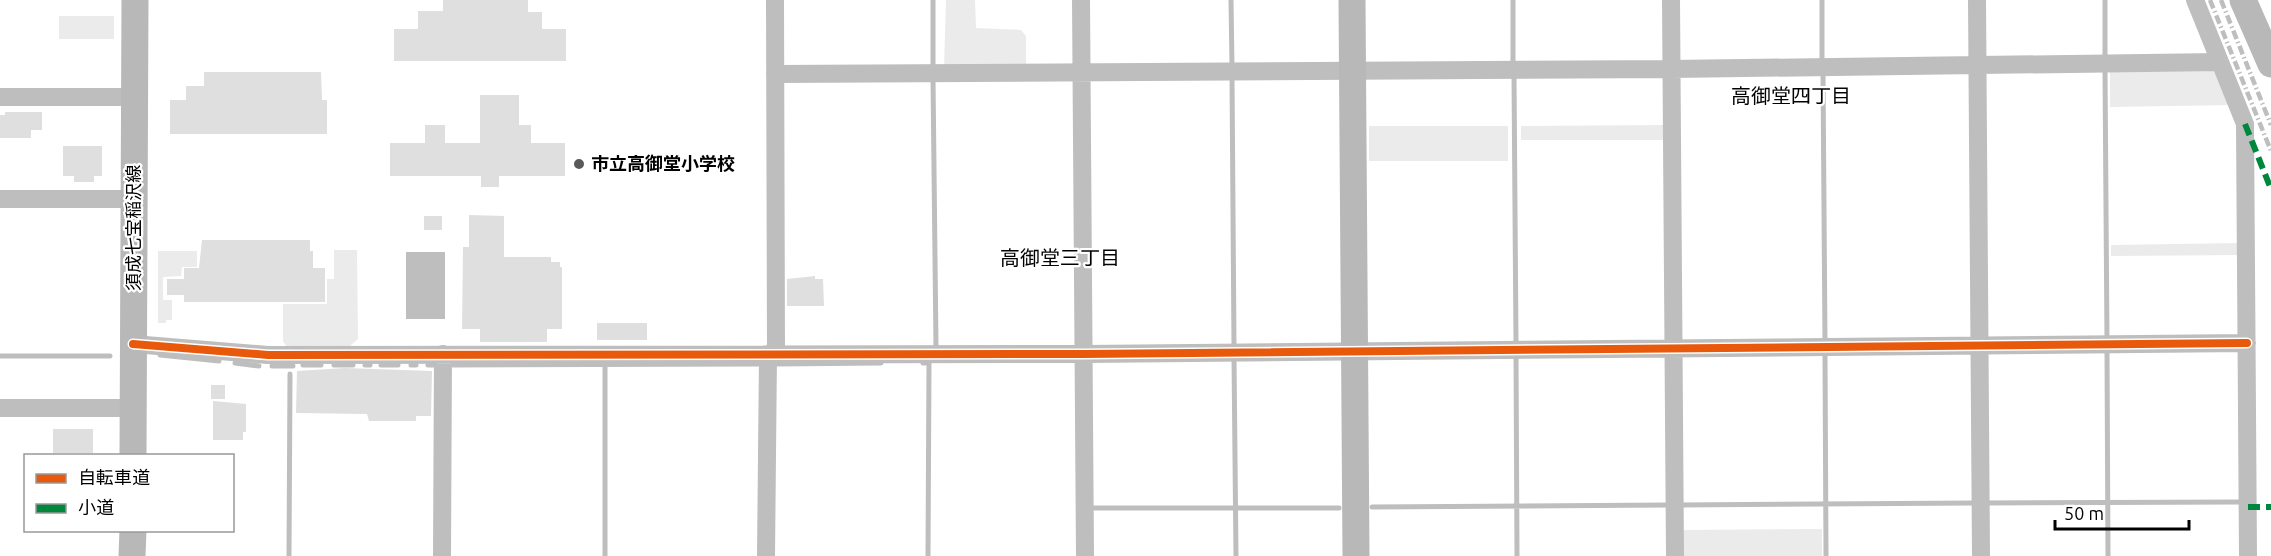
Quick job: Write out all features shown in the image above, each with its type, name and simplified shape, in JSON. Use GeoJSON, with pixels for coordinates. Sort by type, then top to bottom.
{"type":"FeatureCollection","features":[{"type":"Feature","properties":{"kind":"street","name":"須成七宝稲沢線"},"geometry":{"type":"LineString","coordinates":[[133,454],[135,0]]}},
{"type":"Feature","properties":{"kind":"street"},"geometry":{"type":"LineString","coordinates":[[766,556],[772,354],[775,0]]}},
{"type":"Feature","properties":{"kind":"street"},"geometry":{"type":"LineString","coordinates":[[1081,0],[1085,556]]}},
{"type":"Feature","properties":{"kind":"street"},"geometry":{"type":"LineString","coordinates":[[1352,0],[1356,556]]}},
{"type":"Feature","properties":{"kind":"street"},"geometry":{"type":"LineString","coordinates":[[1671,0],[1675,556]]}},
{"type":"Feature","properties":{"kind":"street"},"geometry":{"type":"LineString","coordinates":[[1977,0],[1982,556]]}},
{"type":"Feature","properties":{"kind":"street"},"geometry":{"type":"LineString","coordinates":[[2195,0],[2245,124],[2248,556]]}},
{"type":"Feature","properties":{"kind":"street"},"geometry":{"type":"LineString","coordinates":[[2243,0],[2271,64]]}},
{"type":"Feature","properties":{"kind":"street"},"geometry":{"type":"LineString","coordinates":[[775,74],[1671,69],[2220,62]]}},
{"type":"Feature","properties":{"kind":"street"},"geometry":{"type":"LineString","coordinates":[[0,97],[135,97]]}},
{"type":"Feature","properties":{"kind":"street"},"geometry":{"type":"LineString","coordinates":[[0,199],[134,199]]}},
{"type":"Feature","properties":{"kind":"street"},"geometry":{"type":"LineString","coordinates":[[133,344],[265,355],[1083,354],[2247,343]]}},
{"type":"Feature","properties":{"kind":"street"},"geometry":{"type":"LineString","coordinates":[[442,556],[443,354]]}},
{"type":"Feature","properties":{"kind":"street"},"geometry":{"type":"LineString","coordinates":[[0,408],[133,408]]}},
{"type":"Feature","properties":{"kind":"street"},"geometry":{"type":"LineString","coordinates":[[132,556],[133,532]]}},
{"type":"Feature","properties":{"kind":"shaded area"},"geometry":{"type":"Polygon","coordinates":[[[946,0],[975,0],[976,28],[1021,30],[1026,36],[1026,69],[944,69],[946,0]]]}},
{"type":"Feature","properties":{"kind":"shaded area"},"geometry":{"type":"Polygon","coordinates":[[[59,16],[114,16],[114,39],[59,39],[59,16]]]}},
{"type":"Feature","properties":{"kind":"shaded area"},"geometry":{"type":"Polygon","coordinates":[[[2217,69],[2232,105],[2110,107],[2110,70],[2217,69]]]}},
{"type":"Feature","properties":{"kind":"shaded area"},"geometry":{"type":"Polygon","coordinates":[[[1667,125],[1667,140],[1521,140],[1521,126],[1667,125]]]}},
{"type":"Feature","properties":{"kind":"shaded area"},"geometry":{"type":"Polygon","coordinates":[[[1369,126],[1508,126],[1508,161],[1369,161],[1369,126]]]}},
{"type":"Feature","properties":{"kind":"shaded area"},"geometry":{"type":"Polygon","coordinates":[[[2241,243],[2241,255],[2111,256],[2111,245],[2241,243]]]}},
{"type":"Feature","properties":{"kind":"shaded area"},"geometry":{"type":"Polygon","coordinates":[[[334,250],[357,250],[358,339],[350,346],[287,347],[283,341],[283,304],[327,304],[327,279],[334,279],[334,250]]]}},
{"type":"Feature","properties":{"kind":"shaded area"},"geometry":{"type":"Polygon","coordinates":[[[158,251],[197,251],[197,267],[182,267],[181,276],[163,277],[163,300],[172,300],[172,320],[166,320],[166,323],[158,323],[158,251]]]}},
{"type":"Feature","properties":{"kind":"shaded area"},"geometry":{"type":"Polygon","coordinates":[[[406,252],[445,252],[445,319],[406,319],[406,252]]]}},
{"type":"Feature","properties":{"kind":"shaded area"},"geometry":{"type":"Polygon","coordinates":[[[1822,529],[1822,556],[1679,556],[1679,530],[1822,529]]]}},
{"type":"Feature","properties":{"kind":"building"},"geometry":{"type":"Polygon","coordinates":[[[443,0],[528,0],[528,12],[542,12],[542,29],[566,29],[566,61],[394,61],[394,29],[418,29],[418,11],[443,11],[443,0]]]}},
{"type":"Feature","properties":{"kind":"building"},"geometry":{"type":"Polygon","coordinates":[[[204,72],[321,72],[322,100],[327,100],[327,134],[170,134],[170,100],[186,100],[186,86],[204,86],[204,72]]]}},
{"type":"Feature","properties":{"kind":"building"},"geometry":{"type":"Polygon","coordinates":[[[480,95],[519,95],[519,125],[531,125],[531,143],[565,143],[565,176],[499,176],[499,187],[481,187],[481,176],[390,176],[390,143],[425,143],[425,125],[445,125],[445,143],[480,143],[480,95]]]}},
{"type":"Feature","properties":{"kind":"building"},"geometry":{"type":"Polygon","coordinates":[[[5,112],[42,112],[42,130],[31,130],[31,138],[0,138],[0,115],[5,115],[5,112]]]}},
{"type":"Feature","properties":{"kind":"building"},"geometry":{"type":"Polygon","coordinates":[[[63,146],[102,146],[102,176],[94,176],[94,182],[74,182],[74,176],[63,176],[63,146]]]}},
{"type":"Feature","properties":{"kind":"building"},"geometry":{"type":"Polygon","coordinates":[[[469,215],[504,216],[504,257],[551,257],[551,262],[560,262],[560,267],[562,267],[562,329],[547,329],[547,342],[480,342],[480,329],[462,329],[463,247],[469,247],[469,215]]]}},
{"type":"Feature","properties":{"kind":"building"},"geometry":{"type":"Polygon","coordinates":[[[424,216],[442,216],[442,230],[424,230],[424,216]]]}},
{"type":"Feature","properties":{"kind":"building"},"geometry":{"type":"Polygon","coordinates":[[[202,240],[310,240],[310,251],[313,251],[313,268],[325,268],[325,302],[184,302],[184,295],[167,295],[167,279],[184,279],[184,268],[199,268],[202,240]]]}},
{"type":"Feature","properties":{"kind":"building"},"geometry":{"type":"Polygon","coordinates":[[[815,276],[815,279],[823,279],[824,306],[787,306],[787,279],[815,276]]]}},
{"type":"Feature","properties":{"kind":"building"},"geometry":{"type":"Polygon","coordinates":[[[597,323],[647,323],[647,340],[597,340],[597,323]]]}},
{"type":"Feature","properties":{"kind":"building"},"geometry":{"type":"Polygon","coordinates":[[[345,368],[432,371],[431,416],[416,416],[416,421],[369,421],[367,414],[296,413],[297,371],[345,368]]]}},
{"type":"Feature","properties":{"kind":"building"},"geometry":{"type":"Polygon","coordinates":[[[211,385],[225,385],[225,399],[211,399],[211,385]]]}},
{"type":"Feature","properties":{"kind":"building"},"geometry":{"type":"Polygon","coordinates":[[[213,401],[246,404],[246,432],[243,432],[243,440],[213,440],[213,401]]]}},
{"type":"Feature","properties":{"kind":"building"},"geometry":{"type":"Polygon","coordinates":[[[53,429],[93,429],[93,453],[53,453],[53,429]]]}},
{"type":"Feature","properties":{"kind":"waterway"},"geometry":{"type":"LineString","coordinates":[[933,0],[933,68]]}},
{"type":"Feature","properties":{"kind":"waterway"},"geometry":{"type":"LineString","coordinates":[[1231,0],[1232,66]]}},
{"type":"Feature","properties":{"kind":"waterway"},"geometry":{"type":"LineString","coordinates":[[1513,0],[1513,63]]}},
{"type":"Feature","properties":{"kind":"waterway"},"geometry":{"type":"LineString","coordinates":[[1822,0],[1822,62]]}},
{"type":"Feature","properties":{"kind":"waterway"},"geometry":{"type":"LineString","coordinates":[[2105,0],[2105,59]]}},
{"type":"Feature","properties":{"kind":"waterway"},"geometry":{"type":"LineString","coordinates":[[2105,70],[2107,341]]}},
{"type":"Feature","properties":{"kind":"waterway"},"geometry":{"type":"LineString","coordinates":[[1823,73],[1825,343]]}},
{"type":"Feature","properties":{"kind":"waterway"},"geometry":{"type":"LineString","coordinates":[[1514,74],[1516,343]]}},
{"type":"Feature","properties":{"kind":"waterway"},"geometry":{"type":"LineString","coordinates":[[1232,76],[1234,346]]}},
{"type":"Feature","properties":{"kind":"waterway"},"geometry":{"type":"LineString","coordinates":[[933,78],[936,347]]}},
{"type":"Feature","properties":{"kind":"waterway"},"geometry":{"type":"LineString","coordinates":[[2107,352],[2108,556]]}},
{"type":"Feature","properties":{"kind":"waterway"},"geometry":{"type":"LineString","coordinates":[[1516,353],[1517,556]]}},
{"type":"Feature","properties":{"kind":"waterway"},"geometry":{"type":"LineString","coordinates":[[160,355],[219,361]]}},
{"type":"Feature","properties":{"kind":"waterway"},"geometry":{"type":"LineString","coordinates":[[1825,355],[1826,556]]}},
{"type":"Feature","properties":{"kind":"waterway"},"geometry":{"type":"LineString","coordinates":[[0,356],[110,356]]}},
{"type":"Feature","properties":{"kind":"waterway"},"geometry":{"type":"LineString","coordinates":[[1234,357],[1236,556]]}},
{"type":"Feature","properties":{"kind":"waterway"},"geometry":{"type":"LineString","coordinates":[[235,363],[259,366]]}},
{"type":"Feature","properties":{"kind":"waterway"},"geometry":{"type":"LineString","coordinates":[[777,364],[881,363]]}},
{"type":"Feature","properties":{"kind":"waterway"},"geometry":{"type":"LineString","coordinates":[[923,363],[929,363],[928,556]]}},
{"type":"Feature","properties":{"kind":"waterway"},"geometry":{"type":"LineString","coordinates":[[605,364],[605,556]]}},
{"type":"Feature","properties":{"kind":"waterway"},"geometry":{"type":"LineString","coordinates":[[453,365],[758,364]]}},
{"type":"Feature","properties":{"kind":"waterway"},"geometry":{"type":"LineString","coordinates":[[303,365],[321,365]]}},
{"type":"Feature","properties":{"kind":"waterway"},"geometry":{"type":"LineString","coordinates":[[334,365],[353,365]]}},
{"type":"Feature","properties":{"kind":"waterway"},"geometry":{"type":"LineString","coordinates":[[365,365],[370,365]]}},
{"type":"Feature","properties":{"kind":"waterway"},"geometry":{"type":"LineString","coordinates":[[381,365],[398,365]]}},
{"type":"Feature","properties":{"kind":"waterway"},"geometry":{"type":"LineString","coordinates":[[411,365],[416,365]]}},
{"type":"Feature","properties":{"kind":"waterway"},"geometry":{"type":"LineString","coordinates":[[428,365],[435,365]]}},
{"type":"Feature","properties":{"kind":"waterway"},"geometry":{"type":"LineString","coordinates":[[272,366],[293,366]]}},
{"type":"Feature","properties":{"kind":"waterway"},"geometry":{"type":"LineString","coordinates":[[289,556],[290,374]]}},
{"type":"Feature","properties":{"kind":"waterway"},"geometry":{"type":"LineString","coordinates":[[1985,503],[2241,502]]}},
{"type":"Feature","properties":{"kind":"waterway"},"geometry":{"type":"LineString","coordinates":[[1679,505],[1975,503]]}},
{"type":"Feature","properties":{"kind":"waterway"},"geometry":{"type":"LineString","coordinates":[[1372,507],[1669,505]]}},
{"type":"Feature","properties":{"kind":"waterway"},"geometry":{"type":"LineString","coordinates":[[1090,508],[1339,508]]}},
{"type":"Feature","properties":{"kind":"railway"},"geometry":{"type":"LineString","coordinates":[[2210,0],[2271,151]]}},
{"type":"Feature","properties":{"kind":"railway"},"geometry":{"type":"LineString","coordinates":[[2221,0],[2271,125]]}},
{"type":"Feature","properties":{"kind":"marked path"},"geometry":{"type":"LineString","coordinates":[[2245,124],[2271,189]]}},
{"type":"Feature","properties":{"kind":"marked path"},"geometry":{"type":"LineString","coordinates":[[2248,507],[2271,507]]}},
{"type":"Feature","properties":{"kind":"cycle path"},"geometry":{"type":"LineString","coordinates":[[133,344],[268,355],[1083,354],[2247,343]]}},
{"type":"Feature","properties":{"kind":"place","name":"市立高御堂小学校"},"geometry":{"type":"Point","coordinates":[579,164]}},
{"type":"Feature","properties":{"kind":"district","name":"高御堂四丁目"},"geometry":{"type":"Point","coordinates":[1791,96]}},
{"type":"Feature","properties":{"kind":"district","name":"高御堂三丁目"},"geometry":{"type":"Point","coordinates":[1060,258]}}]}
